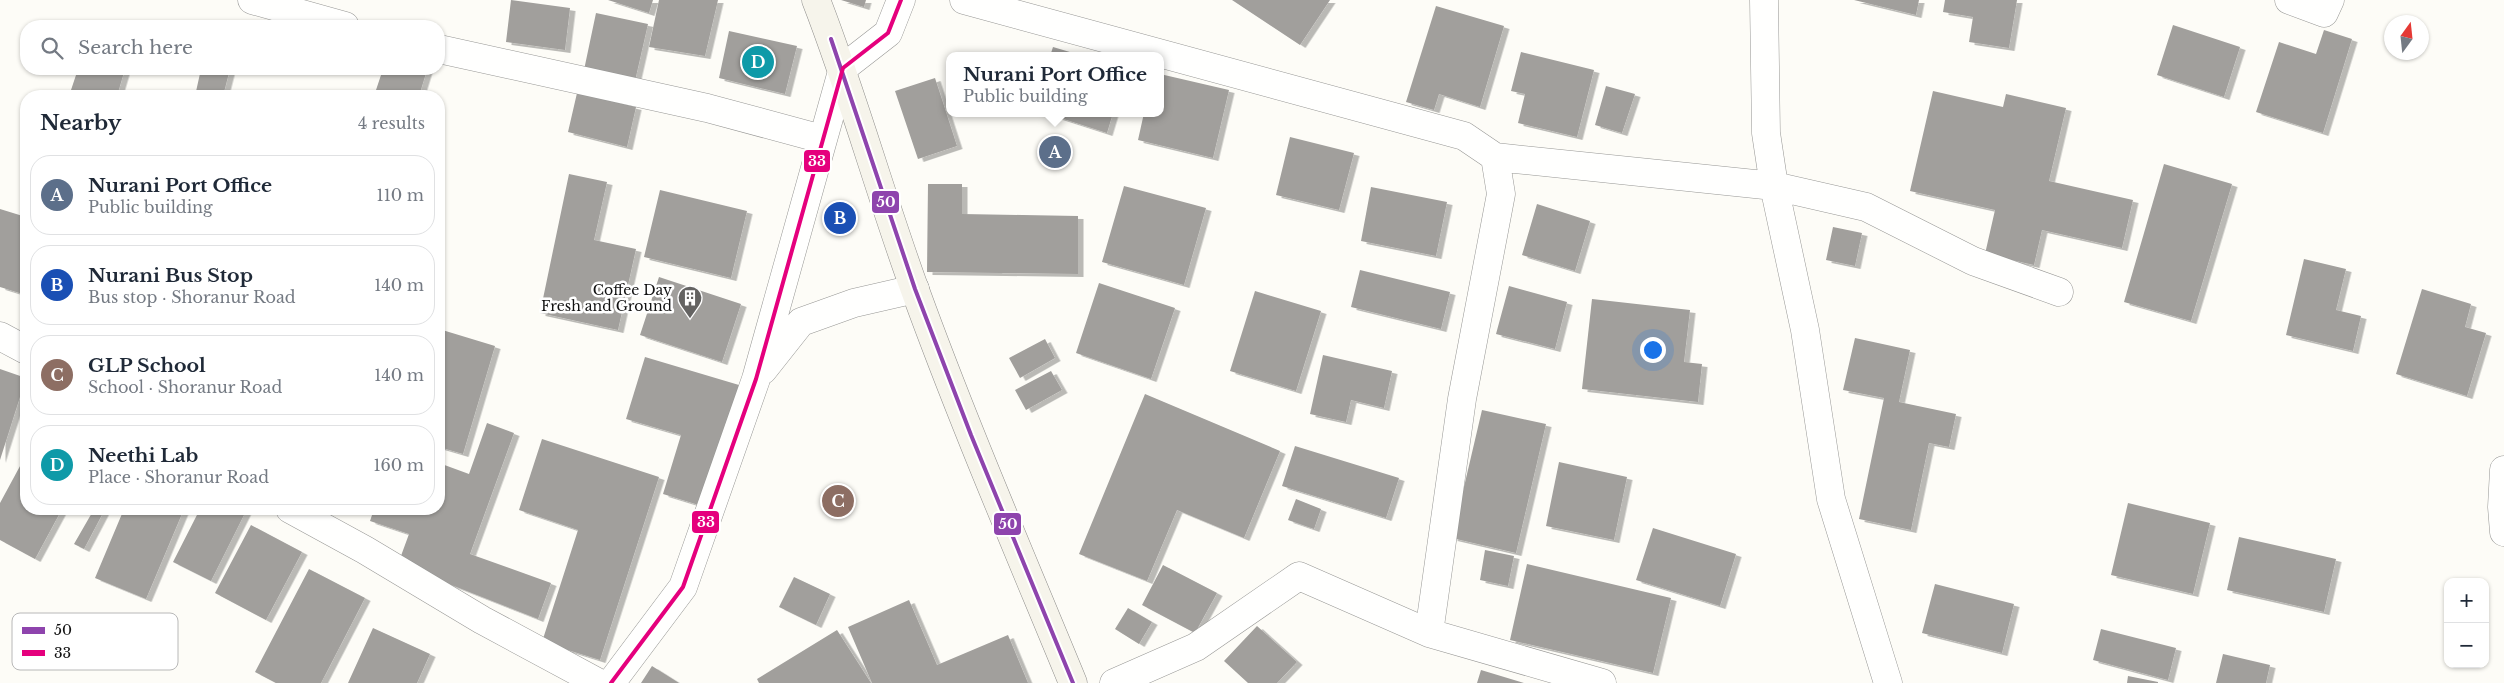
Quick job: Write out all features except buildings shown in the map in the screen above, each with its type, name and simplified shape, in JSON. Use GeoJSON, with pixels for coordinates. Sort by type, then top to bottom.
{"type":"FeatureCollection","features":[{"type":"Feature","properties":{"kind":"main road"},"geometry":{"type":"LineString","coordinates":[[816,0],[842,68],[915,289],[971,435],[1072,683]]}},
{"type":"Feature","properties":{"kind":"street"},"geometry":{"type":"LineString","coordinates":[[252,0],[324,20]]}},
{"type":"Feature","properties":{"kind":"street"},"geometry":{"type":"LineString","coordinates":[[611,683],[683,587],[756,379],[842,68],[888,33],[901,0]]}},
{"type":"Feature","properties":{"kind":"street"},"geometry":{"type":"LineString","coordinates":[[964,0],[1155,52]]}},
{"type":"Feature","properties":{"kind":"street"},"geometry":{"type":"LineString","coordinates":[[1764,0],[1766,133],[1774,186],[1805,330],[1831,499],[1888,683]]}},
{"type":"Feature","properties":{"kind":"street"},"geometry":{"type":"LineString","coordinates":[[2289,0],[2324,14],[2330,0]]}},
{"type":"Feature","properties":{"kind":"street"},"geometry":{"type":"LineString","coordinates":[[445,50],[707,108],[822,139]]}},
{"type":"Feature","properties":{"kind":"street"},"geometry":{"type":"LineString","coordinates":[[1164,54],[1464,136],[1495,157],[1774,186],[1866,207],[1973,261],[2059,292]]}},
{"type":"Feature","properties":{"kind":"street"},"geometry":{"type":"LineString","coordinates":[[1429,633],[1462,399],[1501,194],[1495,157]]}},
{"type":"Feature","properties":{"kind":"street"},"geometry":{"type":"LineString","coordinates":[[756,379],[801,322],[854,303],[915,289]]}},
{"type":"Feature","properties":{"kind":"street"},"geometry":{"type":"LineString","coordinates":[[0,336],[20,347]]}},
{"type":"Feature","properties":{"kind":"street"},"geometry":{"type":"LineString","coordinates":[[2504,470],[2502,507],[2504,532]]}},
{"type":"Feature","properties":{"kind":"street"},"geometry":{"type":"LineString","coordinates":[[301,515],[365,550],[482,620],[599,683]]}},
{"type":"Feature","properties":{"kind":"street"},"geometry":{"type":"LineString","coordinates":[[1114,683],[1196,647],[1300,576],[1429,633],[1602,683]]}},
{"type":"Feature","properties":{"kind":"transit line","name":"33"},"geometry":{"type":"LineString","coordinates":[[611,683],[683,587],[756,379],[843,68],[888,33],[901,0]]}},
{"type":"Feature","properties":{"kind":"transit line","name":"50"},"geometry":{"type":"LineString","coordinates":[[831,39],[915,289],[971,435],[1073,683]]}},
{"type":"Feature","properties":{"kind":"place","name":"Neethi Lab"},"geometry":{"type":"Point","coordinates":[758,62]}},
{"type":"Feature","properties":{"kind":"place","name":"Nurani Port Office"},"geometry":{"type":"Point","coordinates":[1055,152]}},
{"type":"Feature","properties":{"kind":"place","name":"Nurani Bus Stop"},"geometry":{"type":"Point","coordinates":[840,218]}},
{"type":"Feature","properties":{"kind":"place","name":"Coffee Day Fresh and Ground"},"geometry":{"type":"Point","coordinates":[690,319]}},
{"type":"Feature","properties":{"kind":"place","name":"GLP School"},"geometry":{"type":"Point","coordinates":[838,501]}}]}
